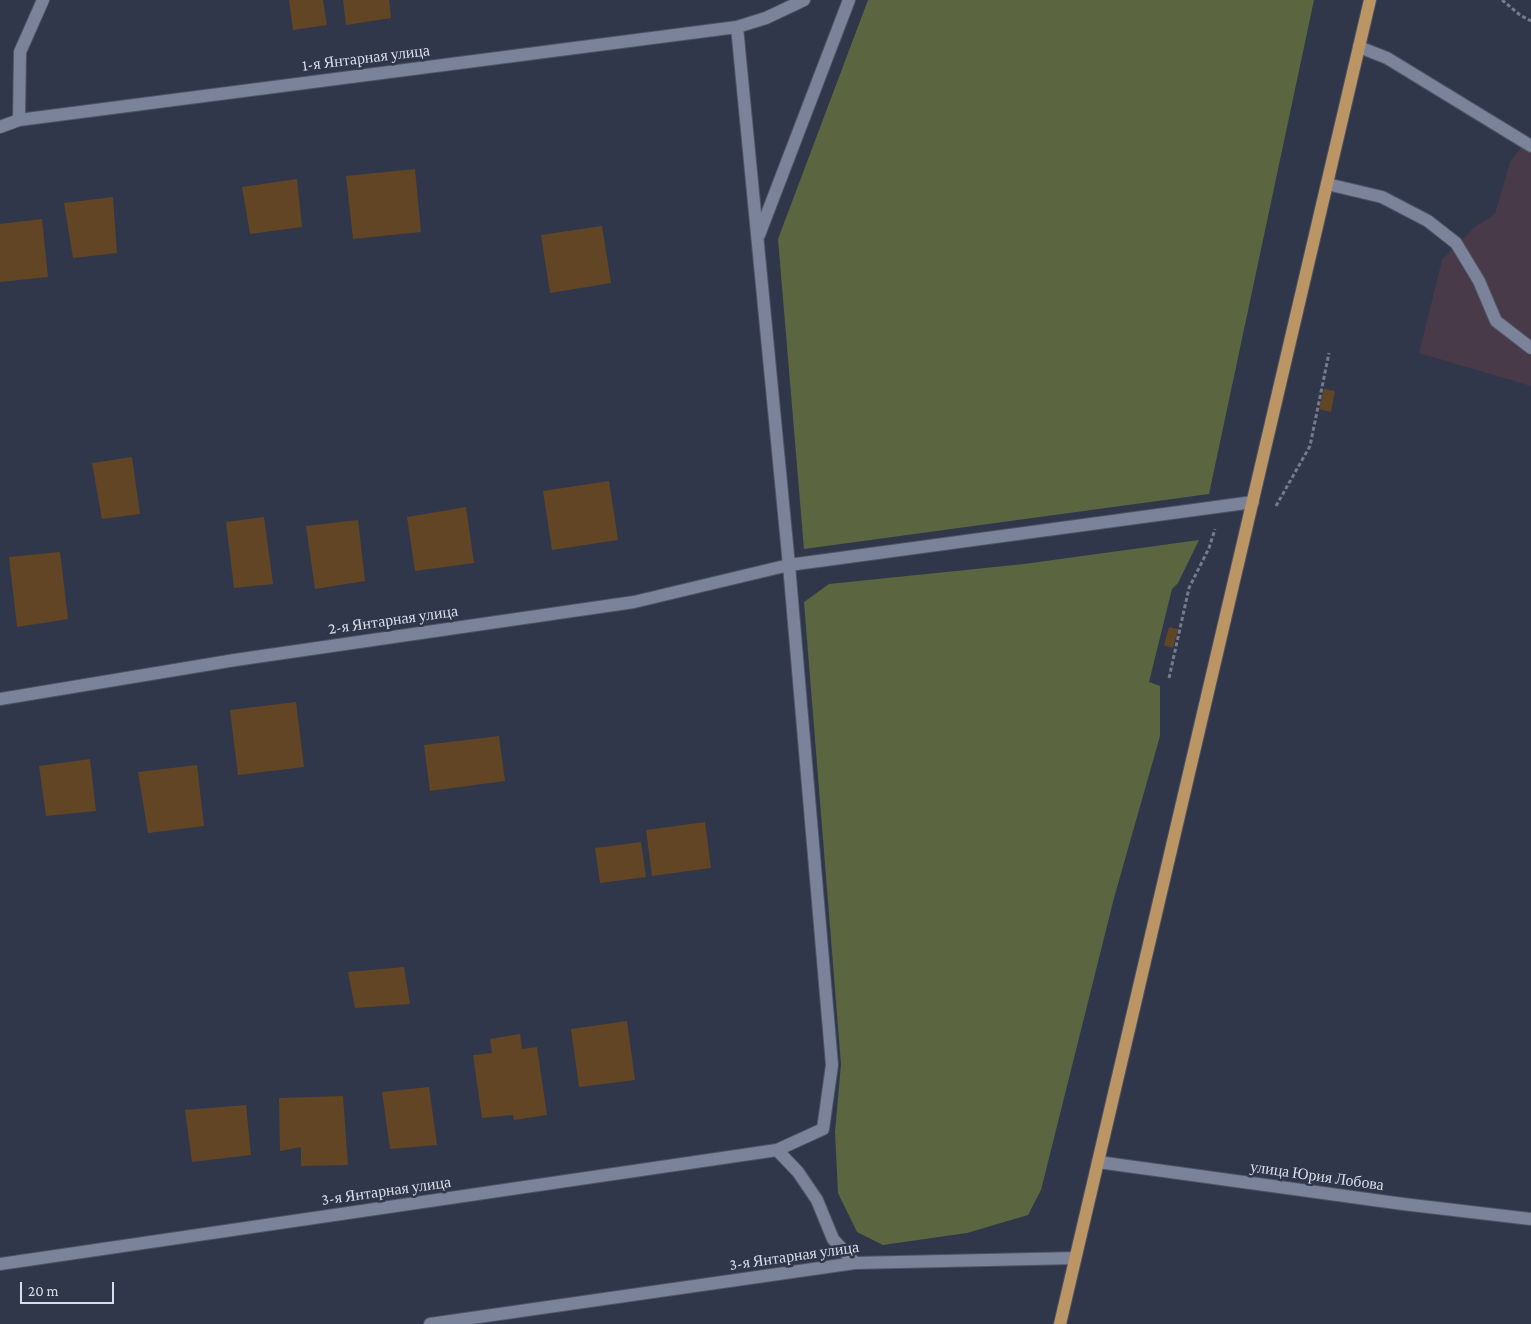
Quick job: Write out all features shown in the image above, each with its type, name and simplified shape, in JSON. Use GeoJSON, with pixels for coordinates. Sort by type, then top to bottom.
{"type":"FeatureCollection","features":[{"type":"Feature","properties":{"kind":"main road"},"geometry":{"type":"LineString","coordinates":[[1060,1324],[1370,0]]}},
{"type":"Feature","properties":{"kind":"street"},"geometry":{"type":"LineString","coordinates":[[19,120],[20,52],[43,0]]}},
{"type":"Feature","properties":{"kind":"street","name":"1-я Янтарная улица"},"geometry":{"type":"LineString","coordinates":[[0,127],[19,120],[737,27],[766,18],[804,0]]}},
{"type":"Feature","properties":{"kind":"street"},"geometry":{"type":"LineString","coordinates":[[758,237],[849,0]]}},
{"type":"Feature","properties":{"kind":"street"},"geometry":{"type":"LineString","coordinates":[[737,27],[790,566]]}},
{"type":"Feature","properties":{"kind":"street"},"geometry":{"type":"LineString","coordinates":[[1359,47],[1387,58],[1531,146]]}},
{"type":"Feature","properties":{"kind":"street"},"geometry":{"type":"LineString","coordinates":[[1327,184],[1382,197],[1428,220],[1456,243],[1479,281],[1496,321],[1531,348]]}},
{"type":"Feature","properties":{"kind":"street","name":"2-я Янтарная улица"},"geometry":{"type":"LineString","coordinates":[[0,699],[245,658],[634,602],[790,566],[1253,502]]}},
{"type":"Feature","properties":{"kind":"street","name":"3-я Янтарная улица"},"geometry":{"type":"LineString","coordinates":[[0,1264],[777,1150],[823,1129],[832,1066],[790,566]]}},
{"type":"Feature","properties":{"kind":"street"},"geometry":{"type":"LineString","coordinates":[[777,1150],[798,1172],[817,1200],[833,1238],[855,1263]]}},
{"type":"Feature","properties":{"kind":"street","name":"улица Юрия Лобова"},"geometry":{"type":"LineString","coordinates":[[1098,1162],[1403,1204],[1531,1219]]}},
{"type":"Feature","properties":{"kind":"street","name":"3-я Янтарная улица"},"geometry":{"type":"LineString","coordinates":[[430,1324],[855,1263],[1075,1258]]}},
{"type":"Feature","properties":{"kind":"path"},"geometry":{"type":"LineString","coordinates":[[1502,0],[1520,15],[1531,21]]}},
{"type":"Feature","properties":{"kind":"path"},"geometry":{"type":"LineString","coordinates":[[1275,508],[1310,446],[1329,353]]}},
{"type":"Feature","properties":{"kind":"path"},"geometry":{"type":"LineString","coordinates":[[1169,678],[1189,588],[1209,548],[1215,529]]}},
{"type":"Feature","properties":{"kind":"shaded area"},"geometry":{"type":"Polygon","coordinates":[[[1531,135],[1531,386],[1419,353],[1442,260],[1475,227],[1495,214],[1510,162],[1531,135]]]}},
{"type":"Feature","properties":{"kind":"green space"},"geometry":{"type":"Polygon","coordinates":[[[868,0],[1314,0],[1209,494],[804,549],[778,239],[868,0]]]}},
{"type":"Feature","properties":{"kind":"green space"},"geometry":{"type":"Polygon","coordinates":[[[1199,540],[1178,583],[1172,589],[1149,682],[1160,686],[1160,736],[1114,898],[1041,1190],[1028,1215],[967,1233],[883,1245],[857,1232],[838,1193],[835,1132],[841,1064],[804,602],[829,584],[1024,564],[1199,540]]]}},
{"type":"Feature","properties":{"kind":"building"},"geometry":{"type":"Polygon","coordinates":[[[289,0],[323,0],[327,25],[293,30],[289,0]]]}},
{"type":"Feature","properties":{"kind":"building"},"geometry":{"type":"Polygon","coordinates":[[[343,0],[389,0],[391,18],[346,25],[343,0]]]}},
{"type":"Feature","properties":{"kind":"building"},"geometry":{"type":"Polygon","coordinates":[[[415,169],[421,232],[353,239],[346,176],[415,169]]]}},
{"type":"Feature","properties":{"kind":"building"},"geometry":{"type":"Polygon","coordinates":[[[297,179],[302,227],[250,234],[242,187],[297,179]]]}},
{"type":"Feature","properties":{"kind":"building"},"geometry":{"type":"Polygon","coordinates":[[[113,197],[117,253],[73,258],[64,203],[113,197]]]}},
{"type":"Feature","properties":{"kind":"building"},"geometry":{"type":"Polygon","coordinates":[[[42,219],[48,277],[0,282],[0,224],[42,219]]]}},
{"type":"Feature","properties":{"kind":"building"},"geometry":{"type":"Polygon","coordinates":[[[602,226],[611,283],[550,293],[541,235],[602,226]]]}},
{"type":"Feature","properties":{"kind":"building"},"geometry":{"type":"Polygon","coordinates":[[[1324,389],[1335,391],[1331,412],[1319,409],[1324,389]]]}},
{"type":"Feature","properties":{"kind":"building"},"geometry":{"type":"Polygon","coordinates":[[[132,457],[140,514],[102,519],[92,463],[132,457]]]}},
{"type":"Feature","properties":{"kind":"building"},"geometry":{"type":"Polygon","coordinates":[[[609,481],[618,540],[552,550],[543,491],[609,481]]]}},
{"type":"Feature","properties":{"kind":"building"},"geometry":{"type":"Polygon","coordinates":[[[466,507],[474,563],[415,571],[407,517],[466,507]]]}},
{"type":"Feature","properties":{"kind":"building"},"geometry":{"type":"Polygon","coordinates":[[[264,517],[273,584],[234,588],[226,522],[264,517]]]}},
{"type":"Feature","properties":{"kind":"building"},"geometry":{"type":"Polygon","coordinates":[[[358,520],[365,581],[315,589],[306,526],[358,520]]]}},
{"type":"Feature","properties":{"kind":"building"},"geometry":{"type":"Polygon","coordinates":[[[60,552],[68,619],[17,627],[9,557],[60,552]]]}},
{"type":"Feature","properties":{"kind":"building"},"geometry":{"type":"Polygon","coordinates":[[[1169,627],[1178,629],[1173,648],[1164,645],[1169,627]]]}},
{"type":"Feature","properties":{"kind":"building"},"geometry":{"type":"Polygon","coordinates":[[[296,702],[304,767],[238,775],[230,710],[296,702]]]}},
{"type":"Feature","properties":{"kind":"building"},"geometry":{"type":"Polygon","coordinates":[[[499,736],[505,781],[430,791],[424,745],[499,736]]]}},
{"type":"Feature","properties":{"kind":"building"},"geometry":{"type":"Polygon","coordinates":[[[90,759],[96,811],[46,816],[39,766],[90,759]]]}},
{"type":"Feature","properties":{"kind":"building"},"geometry":{"type":"Polygon","coordinates":[[[197,765],[204,826],[148,833],[138,772],[197,765]]]}},
{"type":"Feature","properties":{"kind":"building"},"geometry":{"type":"Polygon","coordinates":[[[705,822],[711,868],[652,876],[646,830],[705,822]]]}},
{"type":"Feature","properties":{"kind":"building"},"geometry":{"type":"Polygon","coordinates":[[[641,842],[646,877],[600,883],[595,848],[641,842]]]}},
{"type":"Feature","properties":{"kind":"building"},"geometry":{"type":"Polygon","coordinates":[[[404,967],[410,1004],[355,1008],[348,972],[404,967]]]}},
{"type":"Feature","properties":{"kind":"building"},"geometry":{"type":"Polygon","coordinates":[[[627,1021],[635,1080],[579,1087],[571,1029],[627,1021]]]}},
{"type":"Feature","properties":{"kind":"building"},"geometry":{"type":"Polygon","coordinates":[[[520,1034],[522,1049],[537,1047],[547,1115],[514,1120],[513,1115],[482,1118],[473,1055],[492,1053],[490,1039],[520,1034]]]}},
{"type":"Feature","properties":{"kind":"building"},"geometry":{"type":"Polygon","coordinates":[[[429,1087],[437,1145],[390,1149],[382,1092],[429,1087]]]}},
{"type":"Feature","properties":{"kind":"building"},"geometry":{"type":"Polygon","coordinates":[[[343,1096],[348,1165],[301,1166],[301,1147],[280,1151],[279,1098],[343,1096]]]}},
{"type":"Feature","properties":{"kind":"building"},"geometry":{"type":"Polygon","coordinates":[[[246,1105],[251,1155],[192,1162],[185,1110],[246,1105]]]}}]}
